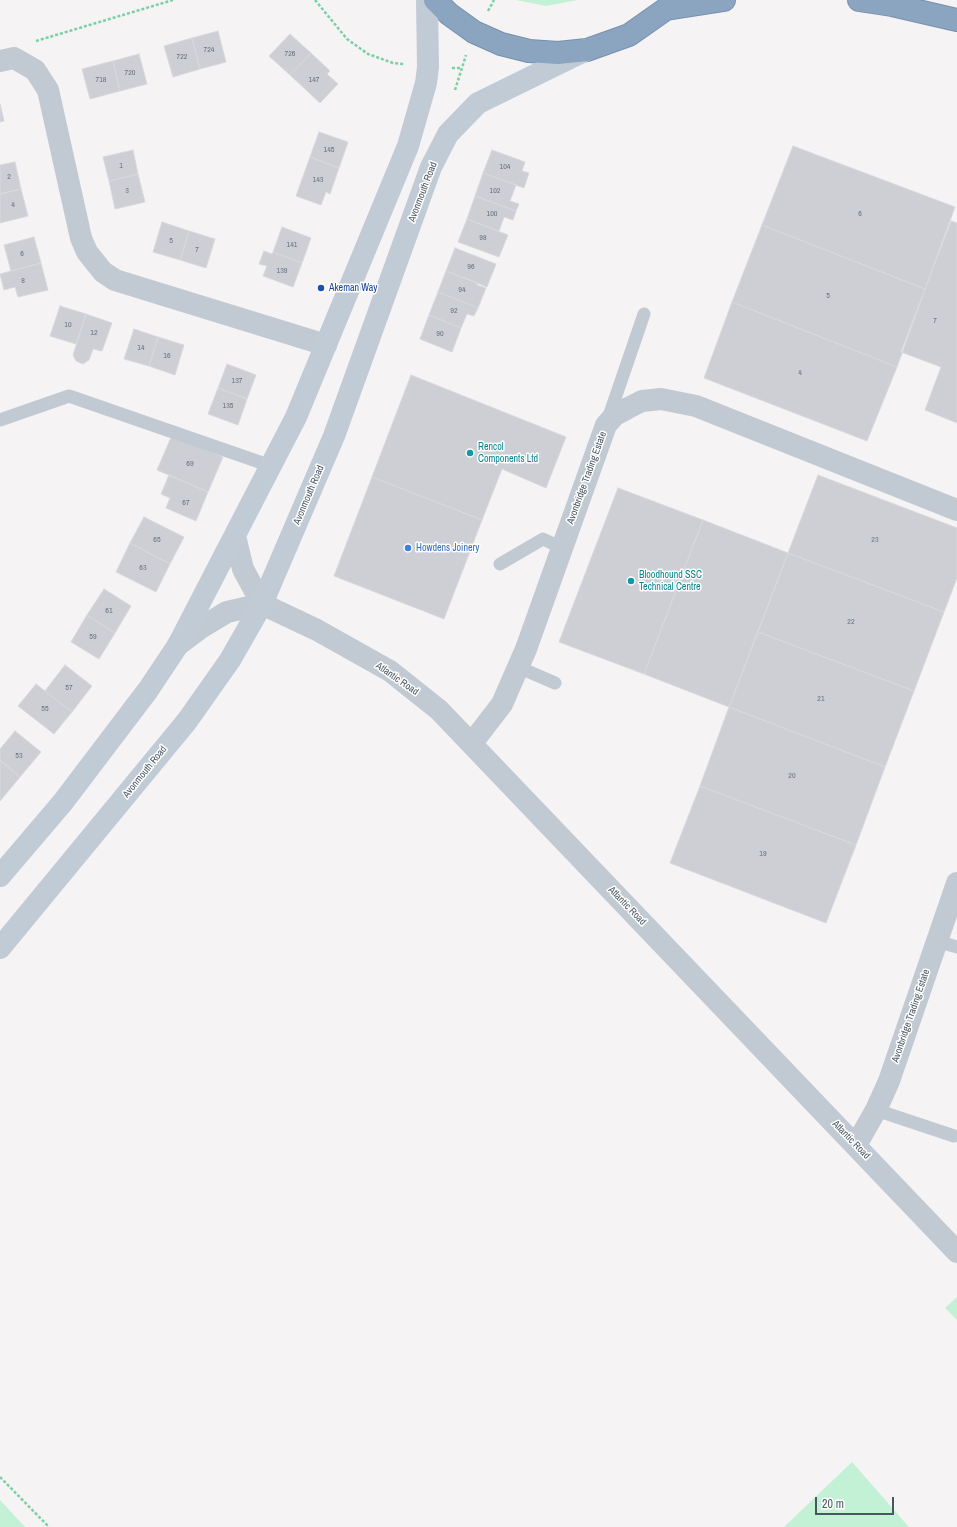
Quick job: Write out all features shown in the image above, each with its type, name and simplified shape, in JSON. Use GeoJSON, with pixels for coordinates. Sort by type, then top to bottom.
{"type":"FeatureCollection","features":[{"type":"Feature","properties":{"kind":"highway"},"geometry":{"type":"LineString","coordinates":[[435,0],[449,14],[474,32],[501,44],[529,51],[558,53],[587,50],[629,35],[670,5],[724,0]]}},
{"type":"Feature","properties":{"kind":"highway"},"geometry":{"type":"LineString","coordinates":[[859,0],[892,5],[957,20]]}},
{"type":"Feature","properties":{"kind":"main road"},"geometry":{"type":"LineString","coordinates":[[0,876],[63,802],[148,690],[178,645],[296,417],[408,146],[426,83],[428,67],[427,0]]}},
{"type":"Feature","properties":{"kind":"main road","name":"Avonmouth Road"},"geometry":{"type":"LineString","coordinates":[[0,948],[186,721],[230,660],[262,604],[334,436],[431,167],[448,134],[478,103],[587,50]]}},
{"type":"Feature","properties":{"kind":"street"},"geometry":{"type":"LineString","coordinates":[[0,61],[14,58],[35,70],[48,90],[81,238],[87,252],[103,272],[115,280],[326,345]]}},
{"type":"Feature","properties":{"kind":"street","name":"Avonbridge Trading Estate"},"geometry":{"type":"LineString","coordinates":[[472,743],[502,704],[518,667],[606,425],[615,415],[642,401],[662,398],[696,406],[957,510]]}},
{"type":"Feature","properties":{"kind":"street"},"geometry":{"type":"LineString","coordinates":[[178,645],[202,627],[227,612],[262,604],[243,569],[235,536]]}},
{"type":"Feature","properties":{"kind":"street","name":"Atlantic Road"},"geometry":{"type":"LineString","coordinates":[[262,604],[316,630],[390,672],[439,710],[957,1252]]}},
{"type":"Feature","properties":{"kind":"street","name":"Avonbridge Trading Estate"},"geometry":{"type":"LineString","coordinates":[[856,1145],[883,1113],[889,1081],[936,941],[955,896]]}},
{"type":"Feature","properties":{"kind":"lane"},"geometry":{"type":"LineString","coordinates":[[606,425],[644,314]]}},
{"type":"Feature","properties":{"kind":"lane"},"geometry":{"type":"LineString","coordinates":[[0,420],[69,396],[271,466]]}},
{"type":"Feature","properties":{"kind":"lane"},"geometry":{"type":"LineString","coordinates":[[500,564],[543,539],[562,548]]}},
{"type":"Feature","properties":{"kind":"lane"},"geometry":{"type":"LineString","coordinates":[[518,667],[555,683]]}},
{"type":"Feature","properties":{"kind":"lane"},"geometry":{"type":"LineString","coordinates":[[936,941],[957,947]]}},
{"type":"Feature","properties":{"kind":"lane"},"geometry":{"type":"LineString","coordinates":[[883,1113],[954,1136]]}},
{"type":"Feature","properties":{"kind":"path"},"geometry":{"type":"LineString","coordinates":[[32,41],[39,41],[173,0]]}},
{"type":"Feature","properties":{"kind":"path"},"geometry":{"type":"LineString","coordinates":[[315,0],[347,39],[368,54],[392,63]]}},
{"type":"Feature","properties":{"kind":"path"},"geometry":{"type":"LineString","coordinates":[[0,1477],[49,1527]]}},
{"type":"Feature","properties":{"kind":"green space"},"geometry":{"type":"Polygon","coordinates":[[[516,0],[578,0],[546,6],[516,0]]]}},
{"type":"Feature","properties":{"kind":"green space"},"geometry":{"type":"Polygon","coordinates":[[[957,1297],[957,1320],[945,1308],[957,1297]]]}},
{"type":"Feature","properties":{"kind":"green space"},"geometry":{"type":"Polygon","coordinates":[[[852,1462],[909,1527],[784,1527],[852,1462]]]}},
{"type":"Feature","properties":{"kind":"green space"},"geometry":{"type":"Polygon","coordinates":[[[0,1500],[25,1527],[0,1527],[0,1500]]]}},
{"type":"Feature","properties":{"kind":"building"},"geometry":{"type":"Polygon","coordinates":[[[218,31],[226,62],[200,69],[192,38],[218,31]]]}},
{"type":"Feature","properties":{"kind":"building"},"geometry":{"type":"Polygon","coordinates":[[[290,34],[311,53],[290,75],[269,56],[290,34]]]}},
{"type":"Feature","properties":{"kind":"building"},"geometry":{"type":"Polygon","coordinates":[[[192,38],[200,69],[173,77],[164,46],[192,38]]]}},
{"type":"Feature","properties":{"kind":"building"},"geometry":{"type":"Polygon","coordinates":[[[311,53],[330,71],[327,74],[338,84],[320,103],[290,75],[311,53]]]}},
{"type":"Feature","properties":{"kind":"building"},"geometry":{"type":"Polygon","coordinates":[[[139,54],[147,84],[120,91],[113,61],[139,54]]]}},
{"type":"Feature","properties":{"kind":"building"},"geometry":{"type":"Polygon","coordinates":[[[113,61],[120,91],[90,99],[82,69],[113,61]]]}},
{"type":"Feature","properties":{"kind":"building"},"geometry":{"type":"Polygon","coordinates":[[[0,104],[4,121],[0,122],[0,104]]]}},
{"type":"Feature","properties":{"kind":"building"},"geometry":{"type":"Polygon","coordinates":[[[319,132],[348,142],[339,168],[310,157],[319,132]]]}},
{"type":"Feature","properties":{"kind":"building"},"geometry":{"type":"Polygon","coordinates":[[[793,146],[955,207],[925,289],[762,225],[793,146]]]}},
{"type":"Feature","properties":{"kind":"building"},"geometry":{"type":"Polygon","coordinates":[[[133,150],[138,174],[109,181],[103,157],[133,150]]]}},
{"type":"Feature","properties":{"kind":"building"},"geometry":{"type":"Polygon","coordinates":[[[492,150],[525,162],[522,171],[529,173],[524,188],[483,173],[492,150]]]}},
{"type":"Feature","properties":{"kind":"building"},"geometry":{"type":"Polygon","coordinates":[[[310,157],[339,168],[330,194],[326,192],[321,205],[296,196],[310,157]]]}},
{"type":"Feature","properties":{"kind":"building"},"geometry":{"type":"Polygon","coordinates":[[[15,162],[21,189],[0,194],[0,165],[15,162]]]}},
{"type":"Feature","properties":{"kind":"building"},"geometry":{"type":"Polygon","coordinates":[[[483,173],[516,185],[510,201],[519,204],[516,211],[475,196],[483,173]]]}},
{"type":"Feature","properties":{"kind":"building"},"geometry":{"type":"Polygon","coordinates":[[[138,174],[145,202],[115,209],[109,181],[138,174]]]}},
{"type":"Feature","properties":{"kind":"building"},"geometry":{"type":"Polygon","coordinates":[[[21,189],[28,216],[0,223],[0,194],[21,189]]]}},
{"type":"Feature","properties":{"kind":"building"},"geometry":{"type":"Polygon","coordinates":[[[475,196],[516,211],[513,220],[504,217],[499,231],[467,219],[475,196]]]}},
{"type":"Feature","properties":{"kind":"building"},"geometry":{"type":"Polygon","coordinates":[[[467,219],[508,235],[499,257],[458,242],[467,219]]]}},
{"type":"Feature","properties":{"kind":"building"},"geometry":{"type":"Polygon","coordinates":[[[951,221],[957,223],[957,423],[925,410],[941,367],[901,352],[951,221]]]}},
{"type":"Feature","properties":{"kind":"building"},"geometry":{"type":"Polygon","coordinates":[[[162,222],[189,231],[180,260],[153,252],[162,222]]]}},
{"type":"Feature","properties":{"kind":"building"},"geometry":{"type":"Polygon","coordinates":[[[762,225],[925,289],[897,367],[732,302],[762,225]]]}},
{"type":"Feature","properties":{"kind":"building"},"geometry":{"type":"Polygon","coordinates":[[[282,227],[311,238],[302,263],[273,252],[282,227]]]}},
{"type":"Feature","properties":{"kind":"building"},"geometry":{"type":"Polygon","coordinates":[[[189,231],[215,239],[206,268],[180,260],[189,231]]]}},
{"type":"Feature","properties":{"kind":"building"},"geometry":{"type":"Polygon","coordinates":[[[34,237],[41,263],[11,271],[4,245],[34,237]]]}},
{"type":"Feature","properties":{"kind":"building"},"geometry":{"type":"Polygon","coordinates":[[[455,248],[496,264],[487,287],[446,271],[455,248]]]}},
{"type":"Feature","properties":{"kind":"building"},"geometry":{"type":"Polygon","coordinates":[[[264,251],[272,254],[273,252],[302,263],[293,287],[263,276],[267,266],[259,264],[264,251]]]}},
{"type":"Feature","properties":{"kind":"building"},"geometry":{"type":"Polygon","coordinates":[[[41,263],[48,290],[18,297],[15,287],[4,290],[0,274],[41,263]]]}},
{"type":"Feature","properties":{"kind":"building"},"geometry":{"type":"Polygon","coordinates":[[[446,271],[478,283],[477,285],[486,288],[478,308],[438,292],[446,271]]]}},
{"type":"Feature","properties":{"kind":"building"},"geometry":{"type":"Polygon","coordinates":[[[438,292],[478,308],[474,316],[467,314],[461,328],[429,315],[438,292]]]}},
{"type":"Feature","properties":{"kind":"building"},"geometry":{"type":"Polygon","coordinates":[[[732,302],[897,367],[867,441],[704,378],[732,302]]]}},
{"type":"Feature","properties":{"kind":"building"},"geometry":{"type":"Polygon","coordinates":[[[60,306],[86,314],[76,344],[50,336],[60,306]]]}},
{"type":"Feature","properties":{"kind":"building"},"geometry":{"type":"Polygon","coordinates":[[[86,314],[112,323],[102,351],[93,349],[89,360],[83,364],[76,361],[73,355],[86,314]]]}},
{"type":"Feature","properties":{"kind":"building"},"geometry":{"type":"Polygon","coordinates":[[[429,315],[461,328],[452,352],[420,339],[429,315]]]}},
{"type":"Feature","properties":{"kind":"building"},"geometry":{"type":"Polygon","coordinates":[[[134,329],[158,337],[149,366],[124,359],[134,329]]]}},
{"type":"Feature","properties":{"kind":"building"},"geometry":{"type":"Polygon","coordinates":[[[158,337],[184,345],[175,375],[149,366],[158,337]]]}},
{"type":"Feature","properties":{"kind":"building"},"geometry":{"type":"Polygon","coordinates":[[[227,364],[256,375],[247,399],[218,388],[227,364]]]}},
{"type":"Feature","properties":{"kind":"building","name":"Rencol Components Ltd"},"geometry":{"type":"Polygon","coordinates":[[[411,375],[566,437],[546,488],[502,469],[482,520],[372,477],[411,375]]]}},
{"type":"Feature","properties":{"kind":"building"},"geometry":{"type":"Polygon","coordinates":[[[218,388],[247,399],[238,425],[208,414],[218,388]]]}},
{"type":"Feature","properties":{"kind":"building"},"geometry":{"type":"Polygon","coordinates":[[[172,435],[223,457],[208,492],[157,470],[172,435]]]}},
{"type":"Feature","properties":{"kind":"building"},"geometry":{"type":"Polygon","coordinates":[[[169,475],[208,492],[196,521],[166,508],[170,498],[161,494],[169,475]]]}},
{"type":"Feature","properties":{"kind":"building"},"geometry":{"type":"Polygon","coordinates":[[[818,475],[957,528],[957,578],[944,612],[788,553],[818,475]]]}},
{"type":"Feature","properties":{"kind":"building","name":"Howdens Joinery"},"geometry":{"type":"Polygon","coordinates":[[[372,477],[482,520],[444,619],[334,576],[372,477]]]}},
{"type":"Feature","properties":{"kind":"building","name":"Bloodhound SSC Technical Centre"},"geometry":{"type":"Polygon","coordinates":[[[618,488],[703,520],[644,674],[559,642],[618,488]]]}},
{"type":"Feature","properties":{"kind":"building"},"geometry":{"type":"Polygon","coordinates":[[[144,517],[184,537],[170,564],[130,543],[144,517]]]}},
{"type":"Feature","properties":{"kind":"building"},"geometry":{"type":"Polygon","coordinates":[[[703,520],[788,553],[729,707],[644,674],[703,520]]]}},
{"type":"Feature","properties":{"kind":"building"},"geometry":{"type":"Polygon","coordinates":[[[130,543],[170,564],[156,592],[116,572],[130,543]]]}},
{"type":"Feature","properties":{"kind":"building"},"geometry":{"type":"Polygon","coordinates":[[[788,553],[944,612],[914,691],[758,632],[788,553]]]}},
{"type":"Feature","properties":{"kind":"building"},"geometry":{"type":"Polygon","coordinates":[[[104,589],[131,606],[115,633],[87,615],[104,589]]]}},
{"type":"Feature","properties":{"kind":"building"},"geometry":{"type":"Polygon","coordinates":[[[87,615],[115,633],[99,659],[71,642],[87,615]]]}},
{"type":"Feature","properties":{"kind":"building"},"geometry":{"type":"Polygon","coordinates":[[[758,632],[914,691],[885,767],[729,707],[758,632]]]}},
{"type":"Feature","properties":{"kind":"building"},"geometry":{"type":"Polygon","coordinates":[[[65,665],[92,686],[72,712],[45,691],[65,665]]]}},
{"type":"Feature","properties":{"kind":"building"},"geometry":{"type":"Polygon","coordinates":[[[36,684],[72,712],[54,734],[18,706],[36,684]]]}},
{"type":"Feature","properties":{"kind":"building"},"geometry":{"type":"Polygon","coordinates":[[[729,707],[885,767],[856,845],[700,786],[729,707]]]}},
{"type":"Feature","properties":{"kind":"building"},"geometry":{"type":"Polygon","coordinates":[[[15,731],[41,752],[20,777],[0,760],[0,749],[15,731]]]}},
{"type":"Feature","properties":{"kind":"building"},"geometry":{"type":"Polygon","coordinates":[[[0,760],[20,777],[0,801],[0,760]]]}},
{"type":"Feature","properties":{"kind":"building"},"geometry":{"type":"Polygon","coordinates":[[[700,786],[856,845],[826,923],[670,863],[700,786]]]}},
{"type":"Feature","properties":{"kind":"place","name":"Akeman Way"},"geometry":{"type":"Point","coordinates":[321,288]}},
{"type":"Feature","properties":{"kind":"place","name":"Rencol Components Ltd"},"geometry":{"type":"Point","coordinates":[470,453]}},
{"type":"Feature","properties":{"kind":"place","name":"Howdens Joinery"},"geometry":{"type":"Point","coordinates":[408,548]}},
{"type":"Feature","properties":{"kind":"place","name":"Bloodhound SSC Technical Centre"},"geometry":{"type":"Point","coordinates":[631,581]}}]}
